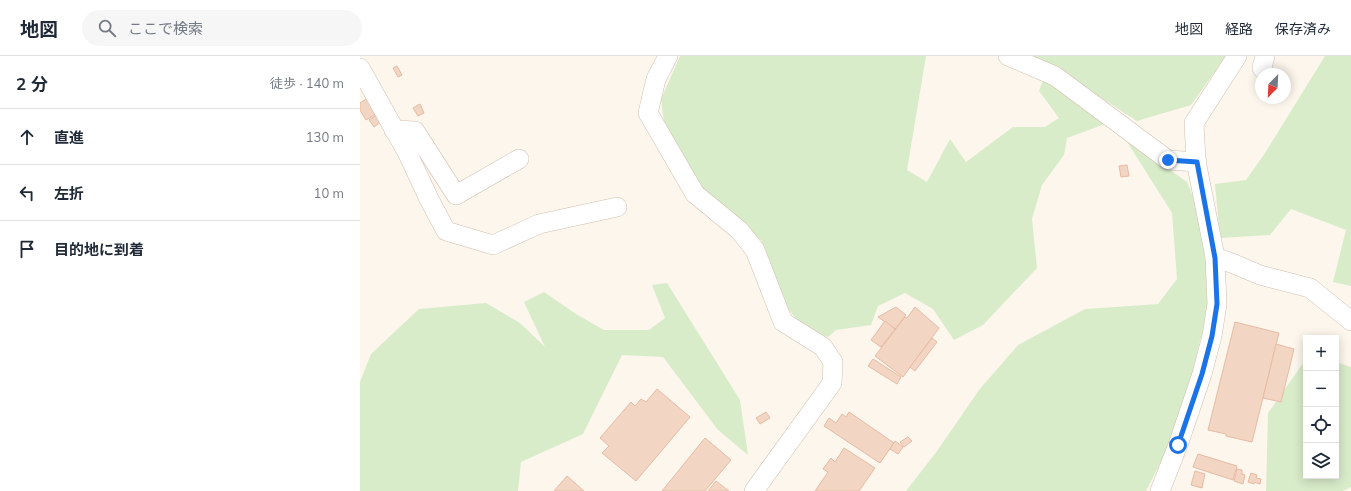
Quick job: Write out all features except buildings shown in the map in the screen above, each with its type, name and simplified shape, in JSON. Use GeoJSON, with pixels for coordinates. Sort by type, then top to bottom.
{"type":"FeatureCollection","features":[{"type":"Feature","properties":{"kind":"street"},"geometry":{"type":"LineString","coordinates":[[668,56],[656,79],[648,113],[696,194],[739,230],[756,250],[782,322],[823,347],[833,362],[832,383],[754,491]]}},
{"type":"Feature","properties":{"kind":"street"},"geometry":{"type":"LineString","coordinates":[[1008,56],[1055,76],[1168,160],[1197,162]]}},
{"type":"Feature","properties":{"kind":"street"},"geometry":{"type":"LineString","coordinates":[[1160,491],[1178,445],[1202,374],[1212,336],[1217,304],[1215,258],[1197,162],[1194,123],[1237,56]]}},
{"type":"Feature","properties":{"kind":"street"},"geometry":{"type":"LineString","coordinates":[[360,68],[407,152],[446,231],[493,245],[539,224],[617,207]]}},
{"type":"Feature","properties":{"kind":"street"},"geometry":{"type":"LineString","coordinates":[[394,130],[414,131],[456,195],[519,159]]}},
{"type":"Feature","properties":{"kind":"street"},"geometry":{"type":"LineString","coordinates":[[1215,258],[1260,275],[1310,288],[1351,321]]}},
{"type":"Feature","properties":{"kind":"green space"},"geometry":{"type":"Polygon","coordinates":[[[680,56],[926,56],[907,170],[927,182],[950,139],[966,162],[1013,127],[1045,127],[1059,118],[1039,91],[1043,80],[1079,104],[1105,124],[1067,138],[1064,155],[1042,185],[1032,219],[1037,268],[983,325],[954,340],[933,309],[905,293],[878,306],[871,325],[836,330],[828,337],[805,330],[782,301],[761,240],[727,219],[697,186],[665,131],[661,99],[680,56]]]}},
{"type":"Feature","properties":{"kind":"green space"},"geometry":{"type":"Polygon","coordinates":[[[1030,56],[1226,56],[1191,105],[1137,121],[1044,61],[1030,56]]]}},
{"type":"Feature","properties":{"kind":"green space"},"geometry":{"type":"Polygon","coordinates":[[[1325,56],[1351,56],[1351,286],[1333,282],[1346,230],[1291,209],[1270,235],[1220,238],[1215,184],[1246,180],[1265,153],[1325,56]]]}},
{"type":"Feature","properties":{"kind":"green space"},"geometry":{"type":"Polygon","coordinates":[[[1124,137],[1187,182],[1198,208],[1205,245],[1210,306],[1198,348],[1187,408],[1146,491],[906,491],[937,451],[979,390],[1018,345],[1085,309],[1158,304],[1177,279],[1172,213],[1124,137]]]}},
{"type":"Feature","properties":{"kind":"green space"},"geometry":{"type":"Polygon","coordinates":[[[667,283],[740,400],[748,455],[718,430],[663,357],[622,355],[583,434],[521,462],[518,491],[360,491],[360,382],[371,354],[419,309],[486,303],[520,323],[545,347],[524,302],[544,292],[576,314],[604,330],[649,330],[665,318],[652,285],[667,283]]]}},
{"type":"Feature","properties":{"kind":"green space"},"geometry":{"type":"Polygon","coordinates":[[[1303,363],[1303,479],[1339,479],[1339,363],[1351,367],[1351,487],[1343,491],[1266,491],[1268,413],[1303,363]]]}},
{"type":"Feature","properties":{"kind":"route"},"geometry":{"type":"LineString","coordinates":[[1168,160],[1197,162],[1215,258],[1217,304],[1212,336],[1202,374],[1178,445]]}}]}
